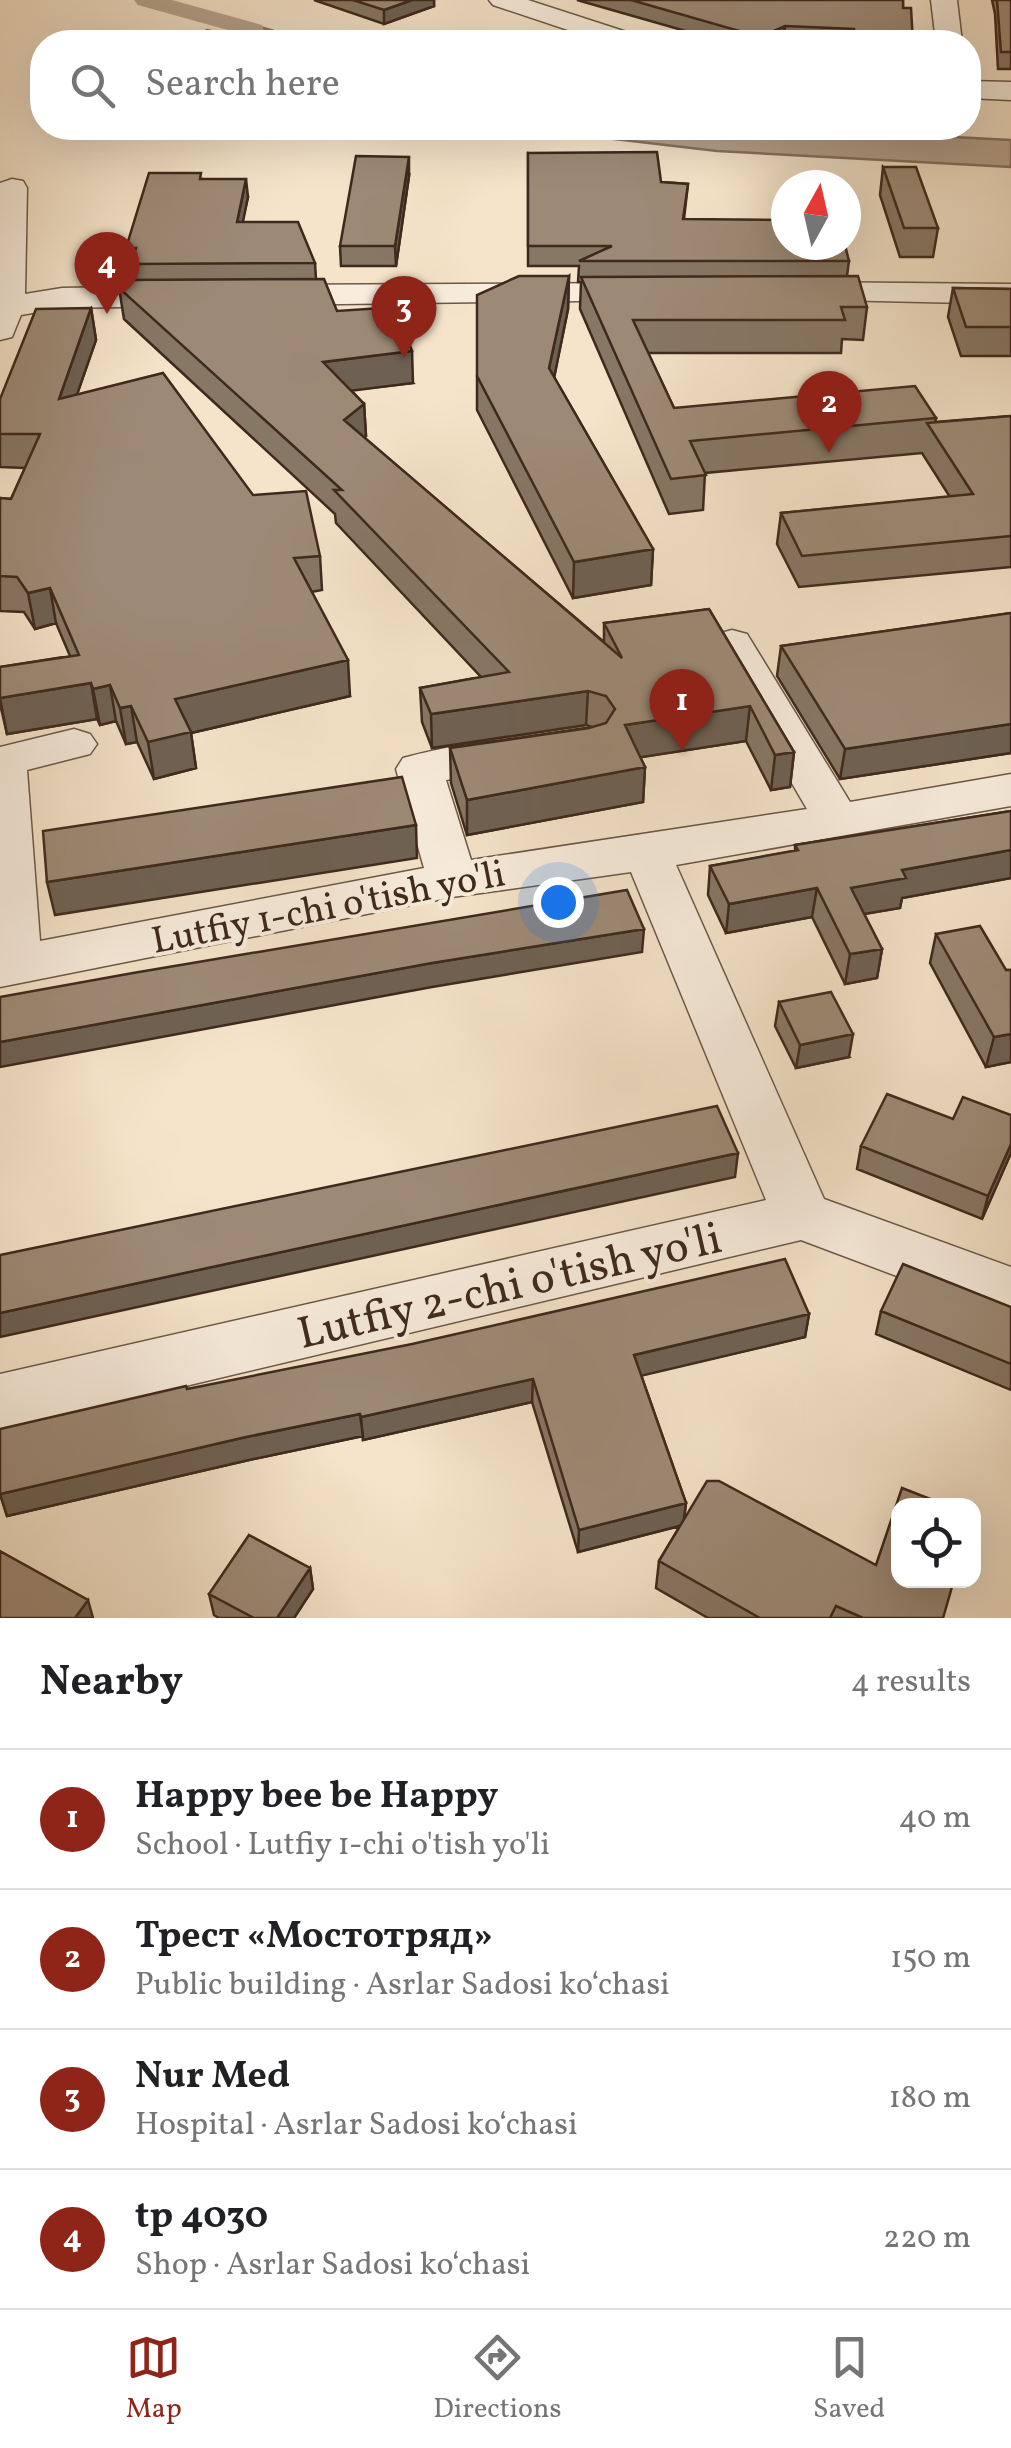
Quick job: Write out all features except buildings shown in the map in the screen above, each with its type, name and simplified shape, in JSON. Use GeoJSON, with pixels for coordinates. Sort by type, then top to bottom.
{"type":"FeatureCollection","features":[{"type":"Feature","properties":{"kind":"street"},"geometry":{"type":"LineString","coordinates":[[502,0],[592,30]]}},
{"type":"Feature","properties":{"kind":"street"},"geometry":{"type":"LineString","coordinates":[[944,0],[948,30]]}},
{"type":"Feature","properties":{"kind":"street"},"geometry":{"type":"LineString","coordinates":[[981,90],[1011,91]]}},
{"type":"Feature","properties":{"kind":"street"},"geometry":{"type":"LineString","coordinates":[[12,188],[3,315],[84,297],[678,293]]}},
{"type":"Feature","properties":{"kind":"street"},"geometry":{"type":"LineString","coordinates":[[770,292],[1011,294]]}},
{"type":"Feature","properties":{"kind":"street"},"geometry":{"type":"LineString","coordinates":[[732,643],[838,820]]}},
{"type":"Feature","properties":{"kind":"street"},"geometry":{"type":"LineString","coordinates":[[8,967],[5,772],[0,763],[74,744]]}},
{"type":"Feature","properties":{"kind":"street"},"geometry":{"type":"LineString","coordinates":[[452,880],[419,769],[549,750]]}},
{"type":"Feature","properties":{"kind":"street","name":"Lutfiy 1-chi o'tish yo'li"},"geometry":{"type":"LineString","coordinates":[[8,967],[452,880],[648,853],[1011,790]]}},
{"type":"Feature","properties":{"kind":"street"},"geometry":{"type":"LineString","coordinates":[[648,853],[802,1216],[1011,1293]]}},
{"type":"Feature","properties":{"kind":"street","name":"Lutfiy 2-chi o'tish yo'li"},"geometry":{"type":"LineString","coordinates":[[0,1402],[802,1216]]}},
{"type":"Feature","properties":{"kind":"shaded area"},"geometry":{"type":"Polygon","coordinates":[[[246,23],[271,30],[237,30],[233,29],[246,23]]]}},
{"type":"Feature","properties":{"kind":"shaded area"},"geometry":{"type":"Polygon","coordinates":[[[623,140],[1011,140],[1011,167],[717,151],[623,140]]]}},
{"type":"Feature","properties":{"kind":"waterway"},"geometry":{"type":"LineString","coordinates":[[146,0],[254,30]]}},
{"type":"Feature","properties":{"kind":"place","name":"tp 4030"},"geometry":{"type":"Point","coordinates":[107,314]}},
{"type":"Feature","properties":{"kind":"place","name":"Nur Med"},"geometry":{"type":"Point","coordinates":[404,358]}},
{"type":"Feature","properties":{"kind":"place","name":"Трест «Мостотряд»"},"geometry":{"type":"Point","coordinates":[829,453]}},
{"type":"Feature","properties":{"kind":"place","name":"Happy bee be Happy"},"geometry":{"type":"Point","coordinates":[682,751]}}]}
